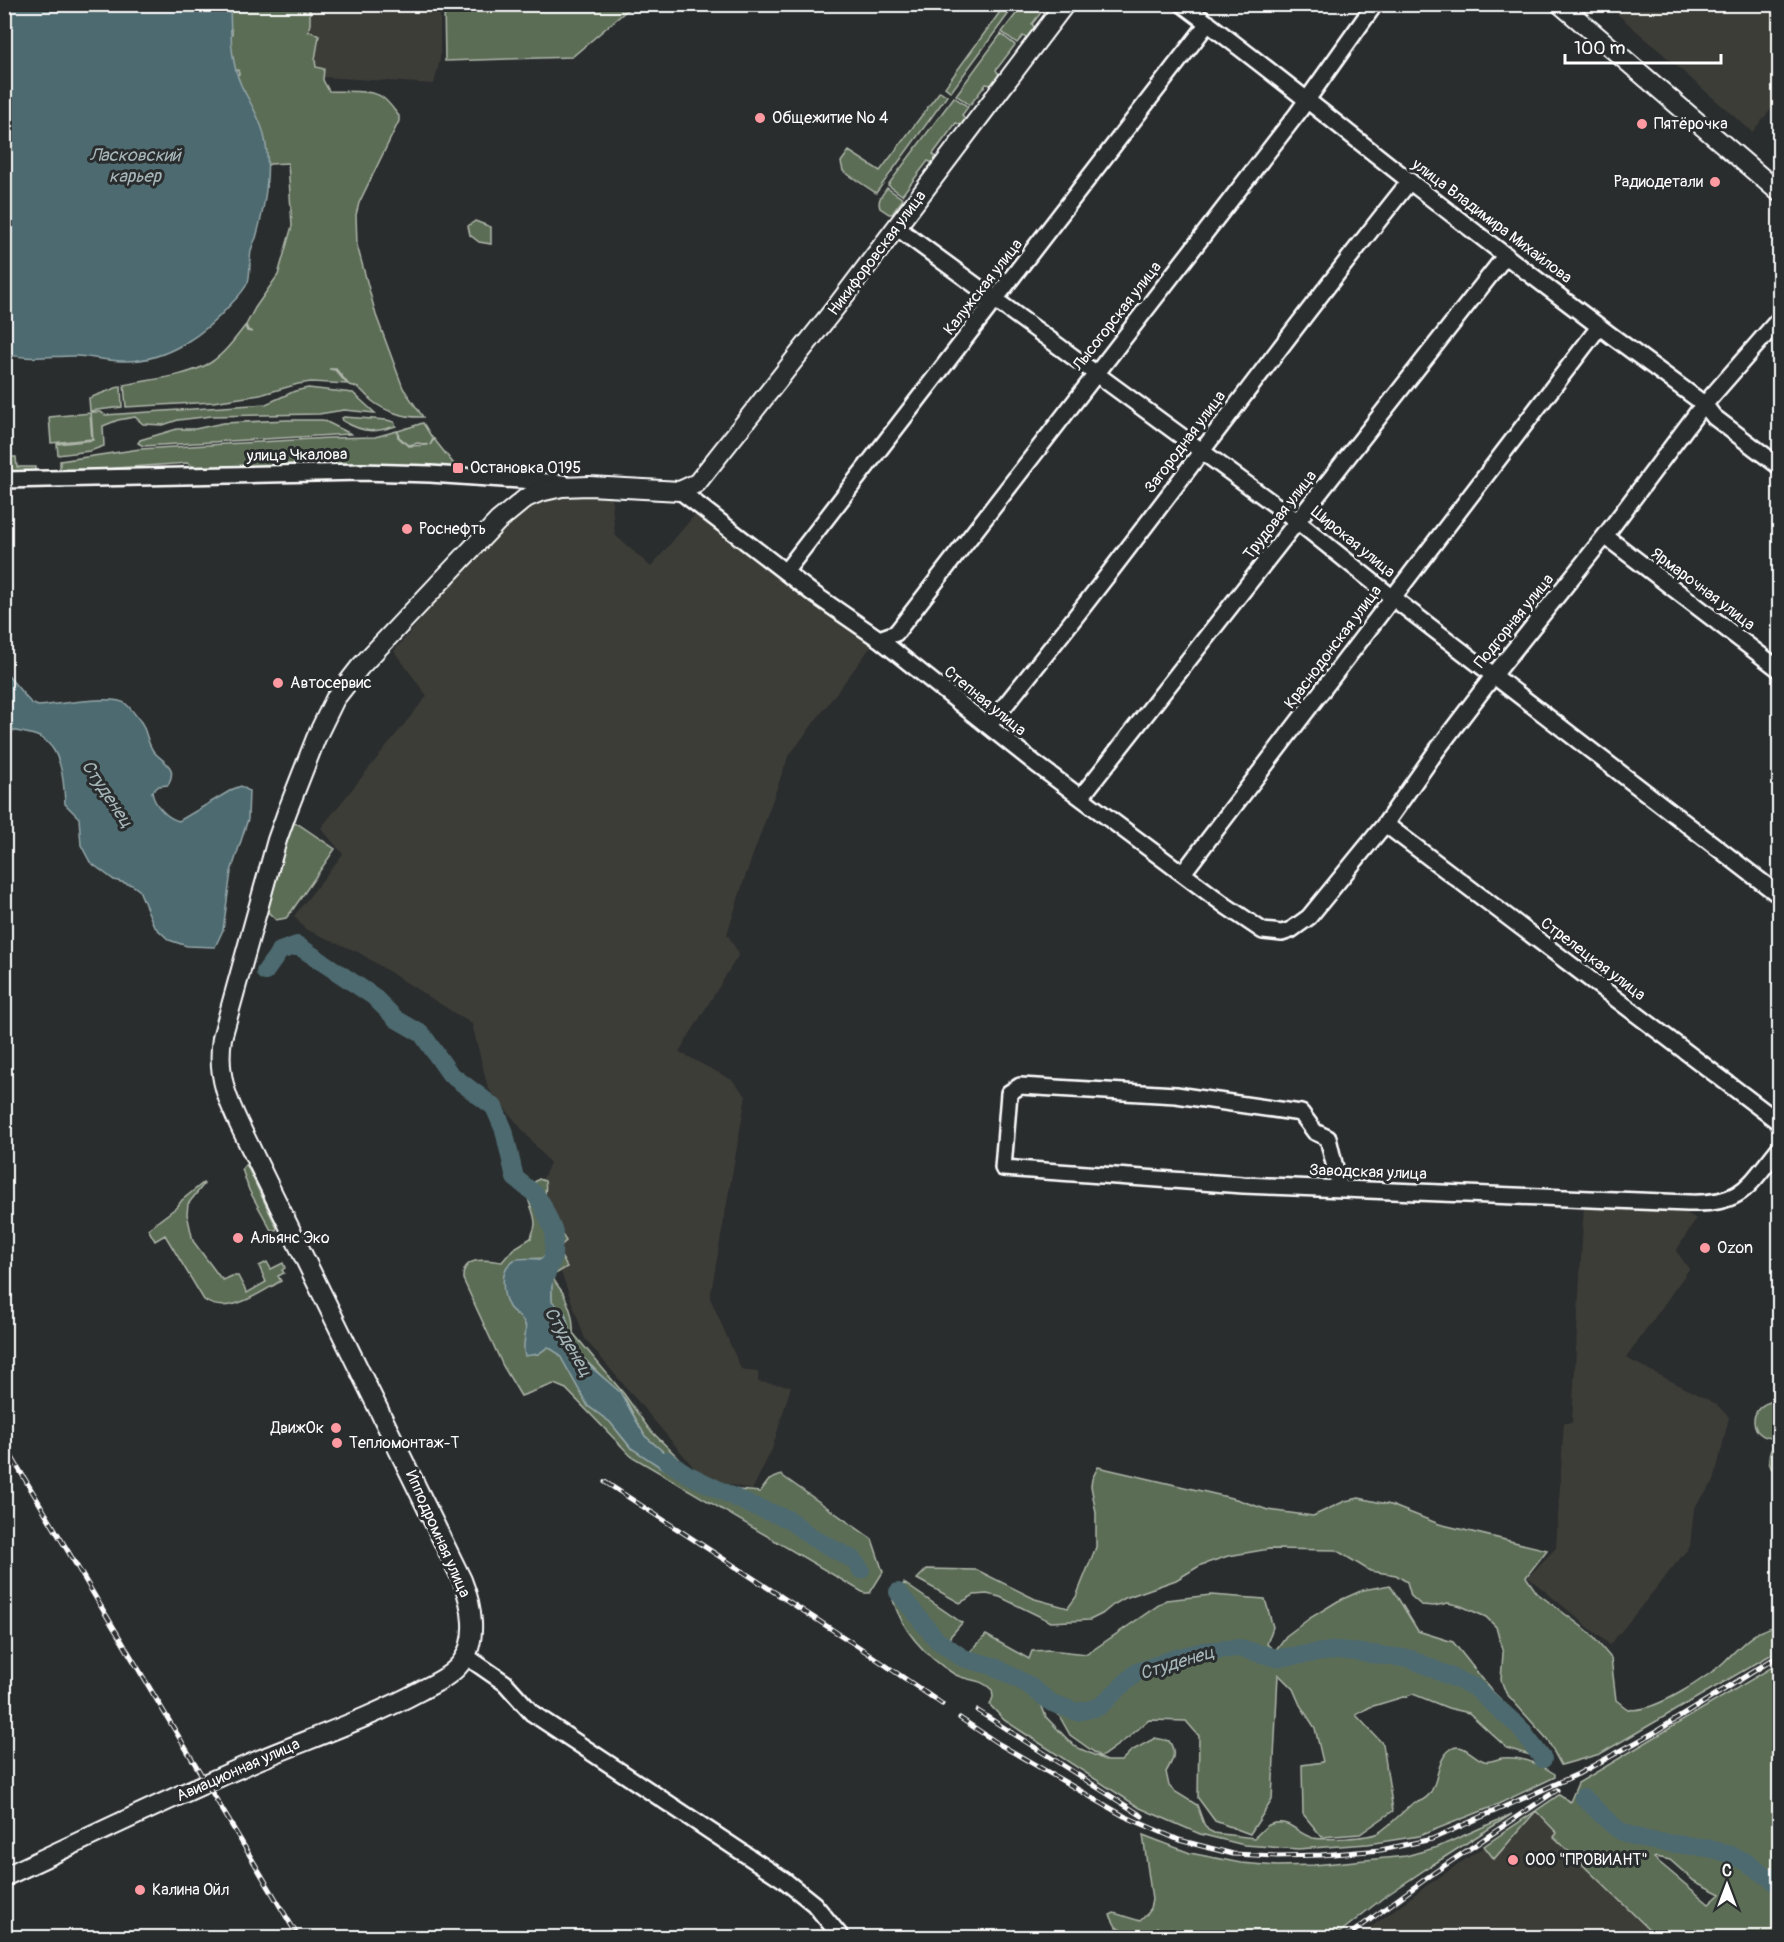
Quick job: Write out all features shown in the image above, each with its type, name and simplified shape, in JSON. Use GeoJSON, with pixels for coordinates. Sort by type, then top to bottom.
{"type":"FeatureCollection","features":[{"type":"Feature","properties":{"kind":"main road","name":"Никифоровская улица"},"geometry":{"type":"LineString","coordinates":[[680,491],[697,483],[813,337],[1065,4]]}},
{"type":"Feature","properties":{"kind":"main road"},"geometry":{"type":"LineString","coordinates":[[1560,4],[1779,193]]}},
{"type":"Feature","properties":{"kind":"main road","name":"Ипподромная улица"},"geometry":{"type":"LineString","coordinates":[[466,1656],[472,1623],[468,1594],[245,1137],[222,1083],[220,1054],[222,1038],[277,840],[316,738],[335,699],[360,667],[509,510],[526,498],[562,487],[589,486],[680,491]]}},
{"type":"Feature","properties":{"kind":"main road","name":"Авиационная улица"},"geometry":{"type":"LineString","coordinates":[[4,1877],[250,1764],[398,1703],[443,1679],[466,1656]]}},
{"type":"Feature","properties":{"kind":"street","name":"улица Владимира Михайлова"},"geometry":{"type":"LineString","coordinates":[[1182,4],[1308,99],[1410,182],[1599,327],[1704,404],[1714,417],[1779,467]]}},
{"type":"Feature","properties":{"kind":"street","name":"Лысогорская улица"},"geometry":{"type":"LineString","coordinates":[[879,639],[896,633],[1308,99],[1375,4]]}},
{"type":"Feature","properties":{"kind":"street","name":"Калужская улица"},"geometry":{"type":"LineString","coordinates":[[785,572],[1208,23]]}},
{"type":"Feature","properties":{"kind":"street","name":"Загородная улица"},"geometry":{"type":"LineString","coordinates":[[989,725],[1202,451],[1286,338],[1410,182]]}},
{"type":"Feature","properties":{"kind":"street","name":"Широкая улица"},"geometry":{"type":"LineString","coordinates":[[896,226],[1297,521],[1393,598],[1779,896]]}},
{"type":"Feature","properties":{"kind":"street","name":"Трудовая улица"},"geometry":{"type":"LineString","coordinates":[[1081,797],[1506,255]]}},
{"type":"Feature","properties":{"kind":"street","name":"Подгорная улица"},"geometry":{"type":"LineString","coordinates":[[1272,933],[1291,930],[1310,918],[1385,824],[1437,750],[1605,536],[1704,404],[1779,318]]}},
{"type":"Feature","properties":{"kind":"street","name":"Краснодонская улица"},"geometry":{"type":"LineString","coordinates":[[1183,873],[1599,327]]}},
{"type":"Feature","properties":{"kind":"street","name":"улица Чкалова"},"geometry":{"type":"LineString","coordinates":[[4,480],[362,472],[430,474],[589,486]]}},
{"type":"Feature","properties":{"kind":"street","name":"Степная улица"},"geometry":{"type":"LineString","coordinates":[[680,491],[785,572],[879,639],[1081,797],[1255,926],[1272,933]]}},
{"type":"Feature","properties":{"kind":"street","name":"Ярмарочная улица"},"geometry":{"type":"LineString","coordinates":[[1605,536],[1779,670]]}},
{"type":"Feature","properties":{"kind":"street","name":"Стрелецкая улица"},"geometry":{"type":"LineString","coordinates":[[1385,824],[1779,1123]]}},
{"type":"Feature","properties":{"kind":"street","name":"Заводская улица"},"geometry":{"type":"LineString","coordinates":[[1340,1189],[1328,1138],[1315,1132],[1301,1113],[1176,1095],[1020,1086],[1009,1093],[1003,1168],[1243,1185],[1340,1189],[1696,1203],[1712,1203],[1731,1199],[1749,1184],[1779,1147]]}},
{"type":"Feature","properties":{"kind":"street"},"geometry":{"type":"LineString","coordinates":[[466,1656],[505,1683],[532,1713],[784,1880],[814,1904],[842,1938]]}},
{"type":"Feature","properties":{"kind":"shaded area"},"geometry":{"type":"Polygon","coordinates":[[[311,5],[440,5],[440,59],[434,84],[308,76],[311,5]]]}},
{"type":"Feature","properties":{"kind":"shaded area"},"geometry":{"type":"Polygon","coordinates":[[[1607,5],[1779,5],[1779,100],[1752,132],[1607,5]]]}},
{"type":"Feature","properties":{"kind":"shaded area"},"geometry":{"type":"Polygon","coordinates":[[[611,494],[615,535],[651,567],[697,512],[873,644],[788,757],[727,934],[739,954],[679,1052],[732,1080],[746,1096],[710,1298],[741,1369],[758,1372],[758,1382],[791,1386],[772,1449],[752,1490],[702,1477],[585,1339],[533,1201],[550,1163],[488,1088],[472,1024],[358,952],[305,929],[294,916],[343,854],[321,828],[427,696],[394,651],[482,548],[520,510],[540,499],[558,495],[611,494]]]}},
{"type":"Feature","properties":{"kind":"shaded area"},"geometry":{"type":"Polygon","coordinates":[[[1584,1204],[1680,1209],[1696,1219],[1676,1251],[1689,1269],[1626,1358],[1716,1404],[1729,1417],[1714,1481],[1694,1508],[1690,1546],[1610,1645],[1528,1577],[1556,1548],[1564,1423],[1572,1423],[1584,1204]]]}},
{"type":"Feature","properties":{"kind":"shaded area"},"geometry":{"type":"Polygon","coordinates":[[[1559,1795],[1666,1869],[1674,1937],[1356,1938],[1425,1887],[1559,1795]]]}},
{"type":"Feature","properties":{"kind":"green space"},"geometry":{"type":"Polygon","coordinates":[[[444,4],[633,5],[572,57],[445,61],[444,4]]]}},
{"type":"Feature","properties":{"kind":"green space"},"geometry":{"type":"Polygon","coordinates":[[[231,5],[310,5],[308,32],[319,36],[316,67],[324,69],[323,80],[329,91],[377,94],[387,101],[399,116],[399,121],[359,203],[356,215],[357,245],[376,315],[403,388],[423,417],[403,415],[383,408],[359,389],[349,385],[336,369],[329,369],[335,370],[347,384],[311,382],[260,395],[213,402],[126,407],[124,385],[179,375],[200,368],[220,355],[245,326],[247,331],[252,332],[246,325],[278,275],[292,226],[288,163],[270,164],[264,167],[231,76],[239,74],[238,70],[232,71],[229,37],[232,30],[228,26],[228,7],[231,5]]]}},
{"type":"Feature","properties":{"kind":"green space"},"geometry":{"type":"Polygon","coordinates":[[[1005,5],[1015,5],[951,92],[945,87],[1005,5]]]}},
{"type":"Feature","properties":{"kind":"green space"},"geometry":{"type":"Polygon","coordinates":[[[1023,5],[1047,5],[1032,24],[1035,28],[1031,37],[1023,36],[1017,43],[1002,32],[1023,5]]]}},
{"type":"Feature","properties":{"kind":"green space"},"geometry":{"type":"Polygon","coordinates":[[[1001,34],[1015,45],[996,70],[1000,76],[999,80],[992,85],[986,84],[970,105],[956,95],[1001,34]]]}},
{"type":"Feature","properties":{"kind":"green space"},"geometry":{"type":"Polygon","coordinates":[[[940,91],[947,96],[876,193],[843,171],[841,162],[849,151],[880,171],[940,91]]]}},
{"type":"Feature","properties":{"kind":"green space"},"geometry":{"type":"Polygon","coordinates":[[[954,97],[968,107],[962,115],[966,122],[961,125],[956,123],[933,154],[937,161],[933,163],[928,161],[902,195],[888,185],[954,97]]]}},
{"type":"Feature","properties":{"kind":"green space"},"geometry":{"type":"Polygon","coordinates":[[[887,188],[903,199],[892,214],[880,208],[879,205],[880,198],[887,188]]]}},
{"type":"Feature","properties":{"kind":"green space"},"geometry":{"type":"Polygon","coordinates":[[[475,221],[491,227],[491,244],[479,242],[470,235],[468,226],[475,221]]]}},
{"type":"Feature","properties":{"kind":"green space"},"geometry":{"type":"Polygon","coordinates":[[[121,386],[122,407],[90,411],[89,398],[121,386]]]}},
{"type":"Feature","properties":{"kind":"green space"},"geometry":{"type":"Polygon","coordinates":[[[308,388],[353,393],[375,413],[344,410],[319,414],[212,416],[178,420],[163,425],[143,424],[135,417],[103,426],[104,446],[90,451],[58,455],[57,444],[93,440],[91,412],[101,412],[105,415],[266,404],[295,391],[308,388]]]}},
{"type":"Feature","properties":{"kind":"green space"},"geometry":{"type":"Polygon","coordinates":[[[90,413],[92,439],[51,443],[49,417],[90,413]]]}},
{"type":"Feature","properties":{"kind":"green space"},"geometry":{"type":"Polygon","coordinates":[[[344,417],[387,420],[394,422],[396,426],[375,431],[363,430],[343,421],[344,417]]]}},
{"type":"Feature","properties":{"kind":"green space"},"geometry":{"type":"Polygon","coordinates":[[[323,420],[351,434],[143,446],[138,443],[140,440],[177,429],[195,429],[223,423],[323,420]]]}},
{"type":"Feature","properties":{"kind":"green space"},"geometry":{"type":"Polygon","coordinates":[[[423,423],[433,439],[430,445],[434,439],[457,468],[345,465],[194,467],[188,463],[60,470],[60,461],[140,449],[375,437],[397,431],[398,437],[408,446],[428,445],[418,443],[409,445],[399,437],[398,431],[423,423]]]}},
{"type":"Feature","properties":{"kind":"green space"},"geometry":{"type":"Polygon","coordinates":[[[5,457],[16,457],[17,467],[35,467],[35,472],[5,472],[5,457]]]}},
{"type":"Feature","properties":{"kind":"green space"},"geometry":{"type":"Polygon","coordinates":[[[292,823],[298,824],[335,849],[291,912],[286,918],[276,920],[268,912],[266,906],[292,823]]]}},
{"type":"Feature","properties":{"kind":"green space"},"geometry":{"type":"Polygon","coordinates":[[[246,1164],[276,1230],[271,1230],[249,1190],[242,1169],[246,1164]]]}},
{"type":"Feature","properties":{"kind":"green space"},"geometry":{"type":"Polygon","coordinates":[[[539,1179],[545,1181],[546,1206],[566,1241],[557,1249],[567,1267],[552,1276],[570,1308],[573,1333],[624,1394],[649,1429],[700,1479],[739,1490],[760,1492],[769,1480],[781,1475],[872,1539],[883,1572],[870,1593],[864,1593],[631,1456],[566,1389],[554,1384],[521,1396],[503,1366],[463,1279],[464,1271],[471,1263],[483,1260],[502,1262],[513,1249],[531,1238],[535,1224],[528,1194],[532,1184],[539,1179]],[[553,1258],[517,1259],[526,1330],[524,1336],[538,1354],[548,1347],[559,1353],[588,1406],[610,1422],[631,1448],[682,1465],[645,1436],[625,1399],[575,1350],[565,1314],[552,1302],[553,1258]]]}},
{"type":"Feature","properties":{"kind":"green space"},"geometry":{"type":"Polygon","coordinates":[[[203,1183],[188,1204],[187,1214],[193,1241],[219,1276],[223,1280],[238,1276],[247,1293],[266,1282],[259,1266],[267,1262],[271,1269],[283,1263],[285,1268],[282,1270],[284,1273],[278,1276],[281,1281],[233,1305],[213,1305],[204,1300],[165,1235],[155,1241],[148,1229],[203,1183]]]}},
{"type":"Feature","properties":{"kind":"green space"},"geometry":{"type":"Polygon","coordinates":[[[1770,1402],[1779,1404],[1779,1437],[1763,1436],[1755,1425],[1756,1412],[1770,1402]]]}},
{"type":"Feature","properties":{"kind":"green space"},"geometry":{"type":"Polygon","coordinates":[[[1779,1442],[1779,1475],[1771,1468],[1769,1458],[1772,1449],[1779,1442]]]}},
{"type":"Feature","properties":{"kind":"green space"},"geometry":{"type":"Polygon","coordinates":[[[1098,1467],[1236,1499],[1268,1510],[1313,1516],[1345,1501],[1359,1498],[1391,1505],[1439,1524],[1547,1550],[1526,1577],[1537,1593],[1589,1632],[1611,1658],[1616,1700],[1628,1709],[1651,1706],[1680,1693],[1718,1667],[1756,1633],[1763,1630],[1779,1626],[1779,1650],[1600,1754],[1561,1765],[1547,1739],[1506,1693],[1501,1680],[1503,1653],[1496,1627],[1486,1617],[1448,1603],[1434,1606],[1421,1605],[1411,1596],[1407,1582],[1396,1575],[1370,1571],[1336,1550],[1269,1549],[1228,1556],[1201,1565],[1176,1580],[1125,1598],[1090,1620],[1051,1622],[1000,1597],[987,1594],[974,1595],[960,1603],[917,1579],[927,1569],[977,1570],[1035,1599],[1068,1608],[1076,1597],[1096,1547],[1096,1513],[1091,1486],[1098,1467]]]}},
{"type":"Feature","properties":{"kind":"green space"},"geometry":{"type":"Polygon","coordinates":[[[904,1583],[962,1623],[949,1638],[969,1653],[986,1635],[1029,1659],[1032,1651],[1049,1650],[1087,1654],[1166,1600],[1211,1595],[1265,1599],[1273,1627],[1267,1644],[1275,1651],[1286,1636],[1338,1601],[1363,1590],[1390,1585],[1418,1631],[1453,1642],[1493,1692],[1530,1728],[1543,1759],[1507,1748],[1469,1713],[1448,1708],[1413,1694],[1370,1707],[1356,1715],[1383,1744],[1393,1811],[1360,1834],[1322,1837],[1303,1814],[1302,1765],[1323,1762],[1315,1728],[1293,1689],[1278,1674],[1272,1800],[1250,1834],[1215,1821],[1198,1798],[1199,1736],[1186,1721],[1149,1720],[1101,1757],[1070,1735],[1052,1703],[1042,1696],[1041,1704],[1046,1717],[1074,1746],[1107,1761],[1121,1761],[1131,1751],[1155,1738],[1169,1741],[1173,1753],[1166,1772],[1169,1786],[1197,1805],[1204,1824],[1214,1833],[1254,1838],[1269,1825],[1284,1823],[1313,1838],[1346,1838],[1378,1833],[1413,1803],[1429,1795],[1445,1755],[1455,1747],[1464,1748],[1486,1761],[1516,1758],[1537,1764],[1555,1774],[1555,1777],[1492,1807],[1419,1836],[1368,1844],[1298,1849],[1244,1845],[1200,1834],[1140,1808],[1004,1720],[990,1705],[993,1697],[992,1690],[983,1683],[954,1674],[934,1660],[917,1643],[903,1623],[893,1600],[904,1583]]]}},
{"type":"Feature","properties":{"kind":"green space"},"geometry":{"type":"Polygon","coordinates":[[[1779,1663],[1780,1832],[1777,1842],[1780,1844],[1779,1937],[1657,1937],[1554,1837],[1557,1833],[1536,1811],[1494,1859],[1484,1846],[1559,1795],[1570,1802],[1578,1783],[1779,1663]],[[1654,1858],[1709,1904],[1720,1894],[1694,1881],[1670,1860],[1654,1858]]]}},
{"type":"Feature","properties":{"kind":"green space"},"geometry":{"type":"Polygon","coordinates":[[[1512,1814],[1383,1898],[1334,1937],[1165,1937],[1157,1927],[1143,1937],[1132,1937],[1128,1932],[1116,1927],[1110,1915],[1114,1913],[1140,1921],[1149,1912],[1152,1900],[1143,1835],[1190,1853],[1241,1863],[1277,1866],[1314,1865],[1406,1856],[1438,1847],[1512,1814]]]}},
{"type":"Feature","properties":{"kind":"water","name":"Ласковский карьер"},"geometry":{"type":"Polygon","coordinates":[[[4,5],[230,5],[232,46],[237,75],[264,135],[267,160],[265,200],[252,246],[248,282],[221,315],[184,344],[156,356],[126,361],[76,356],[19,357],[5,352],[4,5]]]}},
{"type":"Feature","properties":{"kind":"water"},"geometry":{"type":"Polygon","coordinates":[[[4,671],[31,703],[38,706],[97,700],[119,701],[126,704],[141,722],[154,752],[171,769],[172,774],[168,785],[159,786],[152,792],[158,806],[174,819],[179,821],[241,786],[249,791],[248,819],[231,872],[223,930],[215,947],[187,946],[169,940],[154,926],[139,890],[132,885],[114,880],[90,862],[81,845],[79,818],[65,804],[60,765],[52,747],[37,736],[5,728],[4,671]]]}},
{"type":"Feature","properties":{"kind":"water"},"geometry":{"type":"Polygon","coordinates":[[[546,1254],[551,1254],[552,1258],[552,1301],[565,1314],[575,1350],[620,1392],[645,1436],[683,1465],[687,1474],[679,1474],[660,1467],[631,1448],[610,1422],[588,1406],[559,1354],[548,1347],[538,1354],[525,1356],[525,1324],[507,1302],[504,1275],[509,1264],[514,1260],[541,1259],[546,1254]]]}},
{"type":"Feature","properties":{"kind":"waterway","name":"Студенец"},"geometry":{"type":"LineString","coordinates":[[265,972],[280,951],[297,945],[373,996],[396,1019],[422,1034],[450,1074],[494,1107],[504,1130],[515,1178],[535,1194],[554,1232],[553,1258],[544,1280]]}},
{"type":"Feature","properties":{"kind":"waterway","name":"Студенец"},"geometry":{"type":"LineString","coordinates":[[666,1460],[687,1474],[748,1504],[788,1519],[813,1538],[854,1560],[861,1570]]}},
{"type":"Feature","properties":{"kind":"waterway","name":"Студенец"},"geometry":{"type":"LineString","coordinates":[[898,1592],[937,1640],[963,1658],[993,1666],[1027,1684],[1052,1703],[1077,1712],[1099,1707],[1137,1672],[1175,1658],[1204,1651],[1239,1648],[1277,1658],[1339,1650],[1411,1659],[1474,1687],[1518,1726],[1543,1759]]}},
{"type":"Feature","properties":{"kind":"waterway","name":"Студенец"},"geometry":{"type":"LineString","coordinates":[[1583,1797],[1621,1831],[1652,1841],[1718,1850],[1737,1857],[1780,1886]]}},
{"type":"Feature","properties":{"kind":"railway"},"geometry":{"type":"LineString","coordinates":[[4,1444],[299,1938]]}},
{"type":"Feature","properties":{"kind":"railway"},"geometry":{"type":"LineString","coordinates":[[605,1482],[859,1647],[942,1704]]}},
{"type":"Feature","properties":{"kind":"railway"},"geometry":{"type":"LineString","coordinates":[[960,1718],[999,1744],[1124,1816],[1179,1840],[1233,1854],[1321,1855],[1381,1850],[1432,1839],[1578,1774],[1657,1731],[1780,1655]]}},
{"type":"Feature","properties":{"kind":"railway"},"geometry":{"type":"LineString","coordinates":[[978,1711],[1142,1816]]}},
{"type":"Feature","properties":{"kind":"railway"},"geometry":{"type":"LineString","coordinates":[[1345,1938],[1435,1872],[1557,1790]]}},
{"type":"Feature","properties":{"kind":"place","name":"Общежитие № 4"},"geometry":{"type":"Point","coordinates":[760,118]}},
{"type":"Feature","properties":{"kind":"place","name":"Пятёрочка"},"geometry":{"type":"Point","coordinates":[1642,124]}},
{"type":"Feature","properties":{"kind":"place","name":"Радиодетали"},"geometry":{"type":"Point","coordinates":[1715,182]}},
{"type":"Feature","properties":{"kind":"place","name":"Остановка 0195"},"geometry":{"type":"Point","coordinates":[458,468]}},
{"type":"Feature","properties":{"kind":"place","name":"Роснефть"},"geometry":{"type":"Point","coordinates":[407,529]}},
{"type":"Feature","properties":{"kind":"place","name":"Автосервис"},"geometry":{"type":"Point","coordinates":[278,683]}},
{"type":"Feature","properties":{"kind":"place","name":"Альянс Эко"},"geometry":{"type":"Point","coordinates":[238,1238]}},
{"type":"Feature","properties":{"kind":"place","name":"Ozon"},"geometry":{"type":"Point","coordinates":[1705,1248]}},
{"type":"Feature","properties":{"kind":"place","name":"ДвижОк"},"geometry":{"type":"Point","coordinates":[336,1428]}},
{"type":"Feature","properties":{"kind":"place","name":"Тепломонтаж-Т"},"geometry":{"type":"Point","coordinates":[337,1443]}},
{"type":"Feature","properties":{"kind":"place","name":"ООО \"ПРОВИАНТ\""},"geometry":{"type":"Point","coordinates":[1513,1860]}},
{"type":"Feature","properties":{"kind":"place","name":"Калина Ойл"},"geometry":{"type":"Point","coordinates":[140,1890]}}]}
